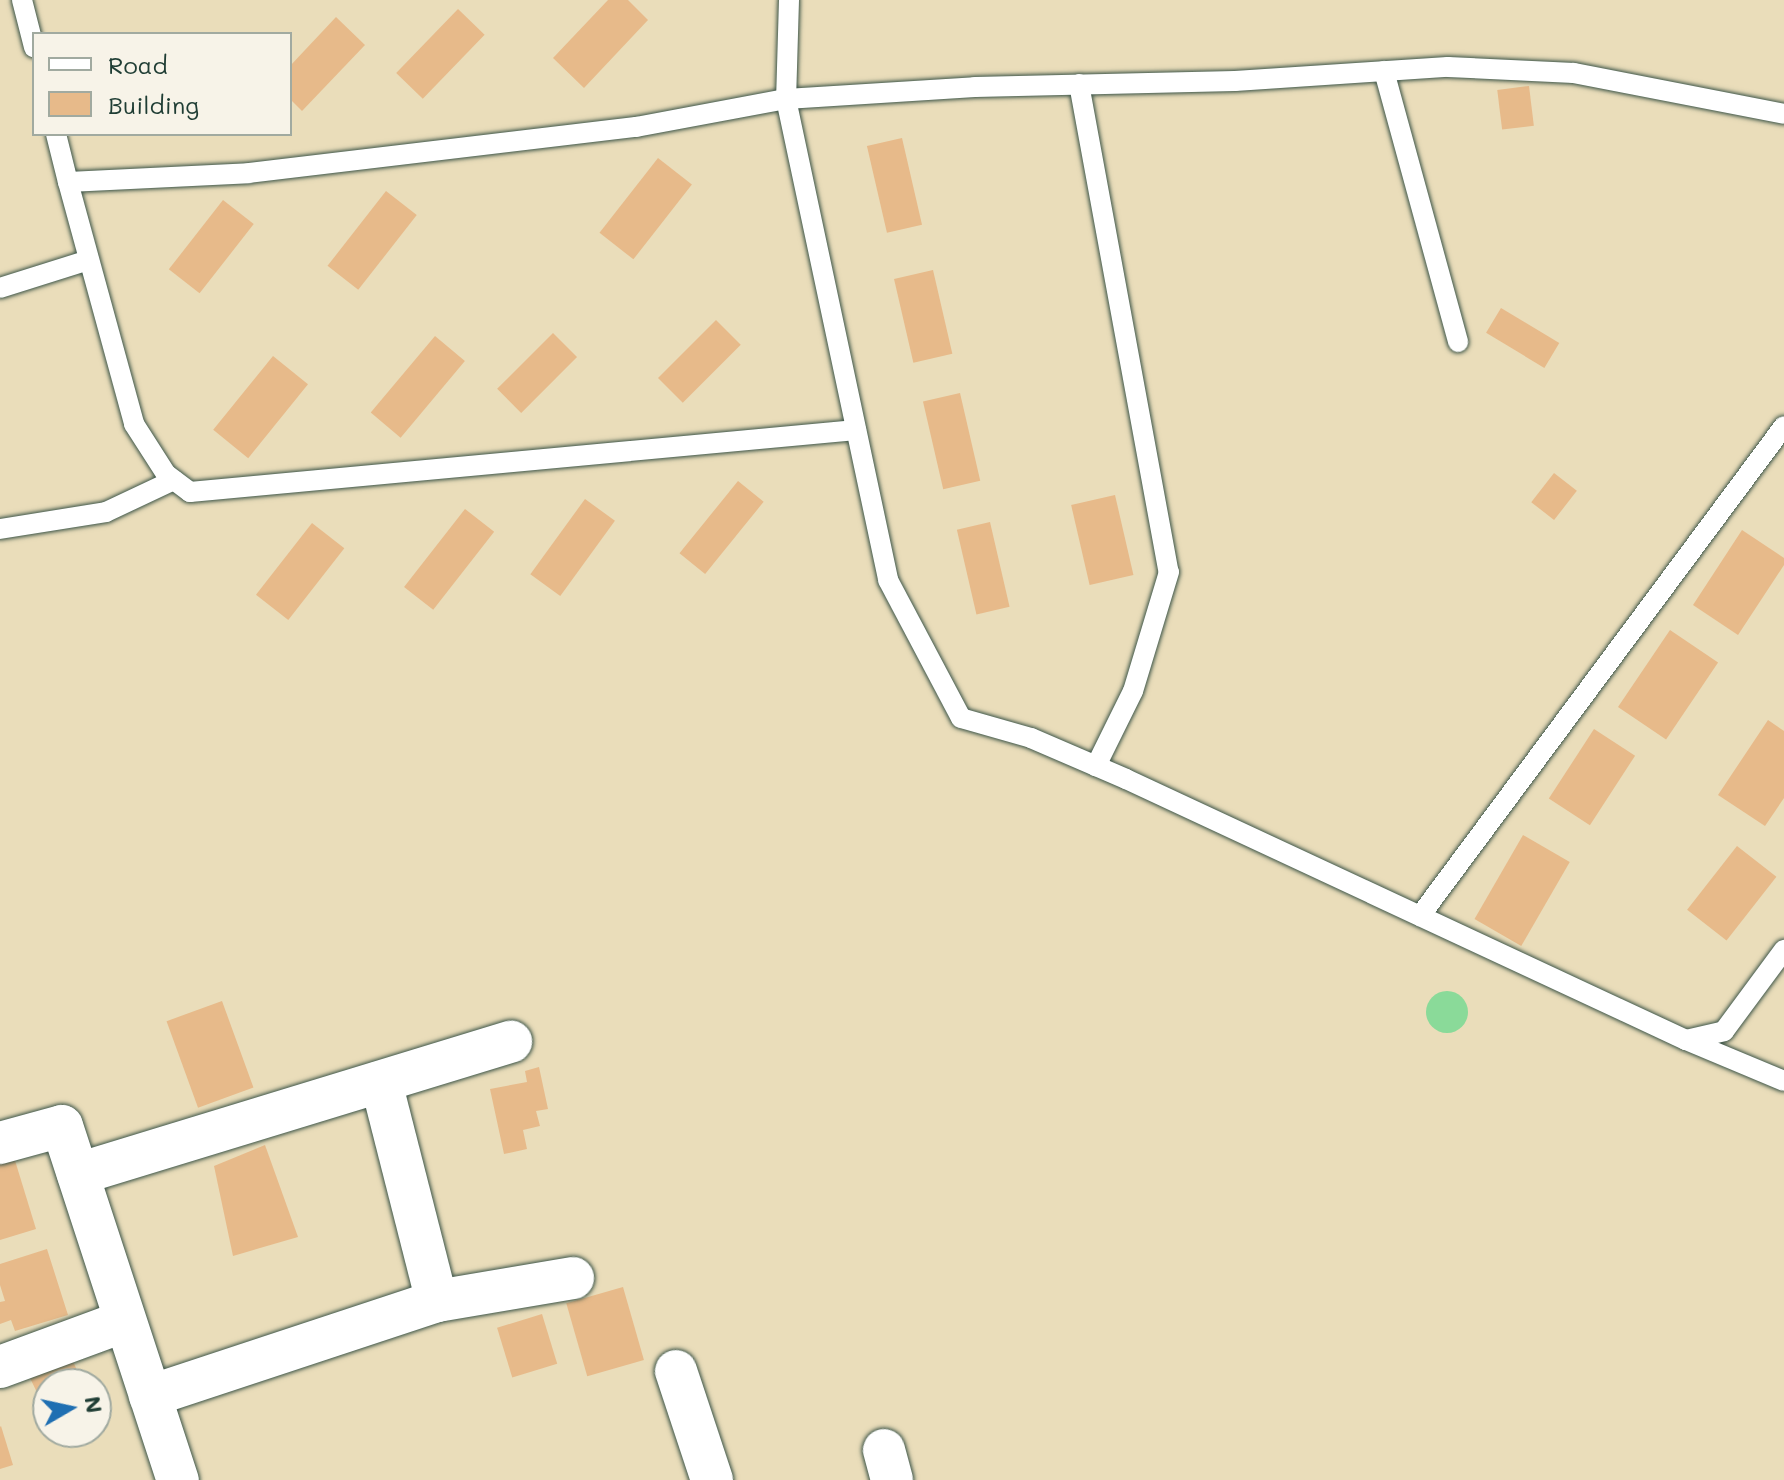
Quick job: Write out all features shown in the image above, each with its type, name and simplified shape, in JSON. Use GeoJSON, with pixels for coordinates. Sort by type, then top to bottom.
{"type":"FeatureCollection","features":[{"type":"Feature","properties":{"kind":"street"},"geometry":{"type":"LineString","coordinates":[[78,1174],[511,1042]]}},
{"type":"Feature","properties":{"kind":"street"},"geometry":{"type":"LineString","coordinates":[[381,1082],[437,1301]]}},
{"type":"Feature","properties":{"kind":"street"},"geometry":{"type":"LineString","coordinates":[[0,1143],[62,1126],[178,1480]]}},
{"type":"Feature","properties":{"kind":"street"},"geometry":{"type":"LineString","coordinates":[[150,1396],[437,1301],[573,1278]]}},
{"type":"Feature","properties":{"kind":"street"},"geometry":{"type":"LineString","coordinates":[[0,1367],[125,1321]]}},
{"type":"Feature","properties":{"kind":"street"},"geometry":{"type":"LineString","coordinates":[[676,1371],[712,1480]]}},
{"type":"Feature","properties":{"kind":"lane"},"geometry":{"type":"LineString","coordinates":[[22,0],[32,39]]}},
{"type":"Feature","properties":{"kind":"lane"},"geometry":{"type":"LineString","coordinates":[[789,0],[786,99],[888,580],[961,718],[1031,738],[1096,766],[1686,1040],[1784,1081]]}},
{"type":"Feature","properties":{"kind":"lane"},"geometry":{"type":"LineString","coordinates":[[68,182],[264,171],[636,127],[786,99],[1079,84],[1235,81],[1448,67],[1574,73],[1784,114]]}},
{"type":"Feature","properties":{"kind":"lane"},"geometry":{"type":"LineString","coordinates":[[1384,71],[1458,342]]}},
{"type":"Feature","properties":{"kind":"lane"},"geometry":{"type":"LineString","coordinates":[[1079,84],[1169,572],[1133,691],[1096,766]]}},
{"type":"Feature","properties":{"kind":"lane"},"geometry":{"type":"LineString","coordinates":[[56,136],[134,424],[174,480],[190,492],[856,430]]}},
{"type":"Feature","properties":{"kind":"lane"},"geometry":{"type":"LineString","coordinates":[[0,288],[89,260]]}},
{"type":"Feature","properties":{"kind":"lane"},"geometry":{"type":"LineString","coordinates":[[1420,916],[1784,426]]}},
{"type":"Feature","properties":{"kind":"lane"},"geometry":{"type":"LineString","coordinates":[[0,529],[106,512],[174,480]]}},
{"type":"Feature","properties":{"kind":"lane"},"geometry":{"type":"LineString","coordinates":[[1686,1040],[1724,1031],[1784,950]]}},
{"type":"Feature","properties":{"kind":"green space"},"geometry":{"type":"Polygon","coordinates":[[[1447,991],[1462,997],[1468,1012],[1462,1027],[1447,1033],[1432,1027],[1426,1012],[1432,997],[1447,991]]]}},
{"type":"Feature","properties":{"kind":"building"},"geometry":{"type":"Polygon","coordinates":[[[608,0],[628,0],[648,20],[584,88],[553,58],[608,0]]]}},
{"type":"Feature","properties":{"kind":"building"},"geometry":{"type":"Polygon","coordinates":[[[458,9],[485,35],[423,99],[396,73],[458,9]]]}},
{"type":"Feature","properties":{"kind":"building"},"geometry":{"type":"Polygon","coordinates":[[[336,17],[365,45],[302,111],[292,101],[292,64],[336,17]]]}},
{"type":"Feature","properties":{"kind":"building"},"geometry":{"type":"Polygon","coordinates":[[[1529,86],[1534,126],[1502,130],[1497,90],[1529,86]]]}},
{"type":"Feature","properties":{"kind":"building"},"geometry":{"type":"Polygon","coordinates":[[[902,138],[922,225],[887,233],[867,146],[902,138]]]}},
{"type":"Feature","properties":{"kind":"building"},"geometry":{"type":"Polygon","coordinates":[[[658,158],[692,184],[633,259],[600,233],[658,158]]]}},
{"type":"Feature","properties":{"kind":"building"},"geometry":{"type":"Polygon","coordinates":[[[386,191],[417,215],[358,290],[328,266],[386,191]]]}},
{"type":"Feature","properties":{"kind":"building"},"geometry":{"type":"Polygon","coordinates":[[[223,200],[254,224],[200,293],[169,269],[223,200]]]}},
{"type":"Feature","properties":{"kind":"building"},"geometry":{"type":"Polygon","coordinates":[[[933,270],[952,354],[913,363],[894,279],[933,270]]]}},
{"type":"Feature","properties":{"kind":"building"},"geometry":{"type":"Polygon","coordinates":[[[1501,308],[1559,343],[1544,368],[1486,333],[1501,308]]]}},
{"type":"Feature","properties":{"kind":"building"},"geometry":{"type":"Polygon","coordinates":[[[716,320],[741,345],[683,403],[658,378],[716,320]]]}},
{"type":"Feature","properties":{"kind":"building"},"geometry":{"type":"Polygon","coordinates":[[[553,333],[577,357],[521,413],[497,389],[553,333]]]}},
{"type":"Feature","properties":{"kind":"building"},"geometry":{"type":"Polygon","coordinates":[[[435,336],[465,361],[401,438],[371,413],[435,336]]]}},
{"type":"Feature","properties":{"kind":"building"},"geometry":{"type":"Polygon","coordinates":[[[273,356],[308,384],[248,458],[213,430],[273,356]]]}},
{"type":"Feature","properties":{"kind":"building"},"geometry":{"type":"Polygon","coordinates":[[[960,393],[980,481],[943,489],[923,402],[960,393]]]}},
{"type":"Feature","properties":{"kind":"building"},"geometry":{"type":"Polygon","coordinates":[[[1554,473],[1577,491],[1554,520],[1531,502],[1554,473]]]}},
{"type":"Feature","properties":{"kind":"building"},"geometry":{"type":"Polygon","coordinates":[[[738,481],[764,502],[705,574],[679,553],[738,481]]]}},
{"type":"Feature","properties":{"kind":"building"},"geometry":{"type":"Polygon","coordinates":[[[1115,495],[1133,575],[1090,585],[1071,505],[1115,495]]]}},
{"type":"Feature","properties":{"kind":"building"},"geometry":{"type":"Polygon","coordinates":[[[585,499],[615,521],[560,596],[530,574],[585,499]]]}},
{"type":"Feature","properties":{"kind":"building"},"geometry":{"type":"Polygon","coordinates":[[[465,509],[494,532],[433,610],[404,587],[465,509]]]}},
{"type":"Feature","properties":{"kind":"building"},"geometry":{"type":"Polygon","coordinates":[[[990,522],[1010,607],[976,614],[957,530],[990,522]]]}},
{"type":"Feature","properties":{"kind":"building"},"geometry":{"type":"Polygon","coordinates":[[[312,523],[344,548],[288,620],[256,595],[312,523]]]}},
{"type":"Feature","properties":{"kind":"building"},"geometry":{"type":"Polygon","coordinates":[[[1742,530],[1784,558],[1784,565],[1738,635],[1693,605],[1742,530]]]}},
{"type":"Feature","properties":{"kind":"building"},"geometry":{"type":"Polygon","coordinates":[[[1670,630],[1718,662],[1666,740],[1618,707],[1670,630]]]}},
{"type":"Feature","properties":{"kind":"building"},"geometry":{"type":"Polygon","coordinates":[[[1768,720],[1784,731],[1784,798],[1765,826],[1718,795],[1768,720]]]}},
{"type":"Feature","properties":{"kind":"building"},"geometry":{"type":"Polygon","coordinates":[[[1594,729],[1635,756],[1590,825],[1549,799],[1594,729]]]}},
{"type":"Feature","properties":{"kind":"building"},"geometry":{"type":"Polygon","coordinates":[[[1523,835],[1570,862],[1521,946],[1474,919],[1523,835]]]}},
{"type":"Feature","properties":{"kind":"building"},"geometry":{"type":"Polygon","coordinates":[[[1737,846],[1776,877],[1727,941],[1687,910],[1737,846]]]}},
{"type":"Feature","properties":{"kind":"building"},"geometry":{"type":"Polygon","coordinates":[[[222,1001],[253,1087],[198,1108],[167,1021],[222,1001]]]}},
{"type":"Feature","properties":{"kind":"building"},"geometry":{"type":"Polygon","coordinates":[[[539,1067],[548,1109],[536,1111],[540,1126],[523,1130],[527,1149],[504,1154],[490,1089],[527,1082],[525,1071],[539,1067]]]}},
{"type":"Feature","properties":{"kind":"building"},"geometry":{"type":"Polygon","coordinates":[[[265,1145],[298,1237],[233,1256],[214,1166],[265,1145]]]}},
{"type":"Feature","properties":{"kind":"building"},"geometry":{"type":"Polygon","coordinates":[[[13,1154],[36,1229],[0,1240],[0,1158],[13,1154]]]}},
{"type":"Feature","properties":{"kind":"building"},"geometry":{"type":"Polygon","coordinates":[[[47,1249],[68,1315],[15,1331],[11,1320],[0,1324],[0,1302],[5,1301],[0,1285],[0,1264],[47,1249]]]}},
{"type":"Feature","properties":{"kind":"building"},"geometry":{"type":"Polygon","coordinates":[[[623,1287],[644,1360],[587,1376],[566,1303],[623,1287]]]}},
{"type":"Feature","properties":{"kind":"building"},"geometry":{"type":"Polygon","coordinates":[[[542,1314],[557,1364],[512,1377],[497,1328],[542,1314]]]}},
{"type":"Feature","properties":{"kind":"building"},"geometry":{"type":"Polygon","coordinates":[[[72,1359],[76,1368],[52,1368],[72,1359]]]}},
{"type":"Feature","properties":{"kind":"building"},"geometry":{"type":"Polygon","coordinates":[[[0,1427],[13,1465],[0,1469],[0,1427]]]}}]}
